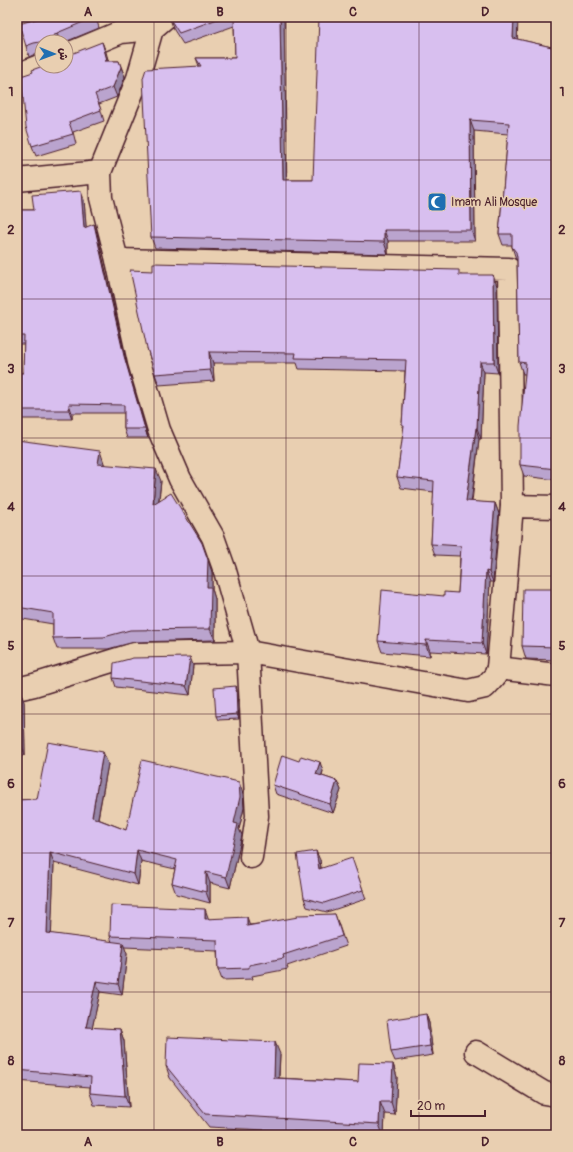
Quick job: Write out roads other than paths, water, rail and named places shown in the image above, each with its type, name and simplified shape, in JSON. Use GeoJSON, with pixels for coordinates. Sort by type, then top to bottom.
{"type":"FeatureCollection","features":[{"type":"Feature","properties":{"kind":"street"},"geometry":{"type":"LineString","coordinates":[[74,51],[120,25],[159,23],[100,172],[101,198],[117,260],[139,362],[159,430],[180,479],[213,537],[225,571],[248,652],[257,816],[251,857]]}},
{"type":"Feature","properties":{"kind":"street"},"geometry":{"type":"LineString","coordinates":[[17,75],[34,68]]}},
{"type":"Feature","properties":{"kind":"street"},"geometry":{"type":"LineString","coordinates":[[17,180],[100,172]]}},
{"type":"Feature","properties":{"kind":"street"},"geometry":{"type":"LineString","coordinates":[[17,689],[134,654],[248,652],[468,691],[485,687],[495,676],[498,668],[512,506],[509,269],[117,260]]}},
{"type":"Feature","properties":{"kind":"street"},"geometry":{"type":"LineString","coordinates":[[512,506],[556,507]]}},
{"type":"Feature","properties":{"kind":"street"},"geometry":{"type":"LineString","coordinates":[[498,668],[556,675]]}},
{"type":"Feature","properties":{"kind":"street"},"geometry":{"type":"LineString","coordinates":[[476,1052],[544,1092],[556,1095]]}},
{"type":"Feature","properties":{"kind":"place","name":"Imam Ali Mosque"},"geometry":{"type":"Point","coordinates":[437,202]}}]}
